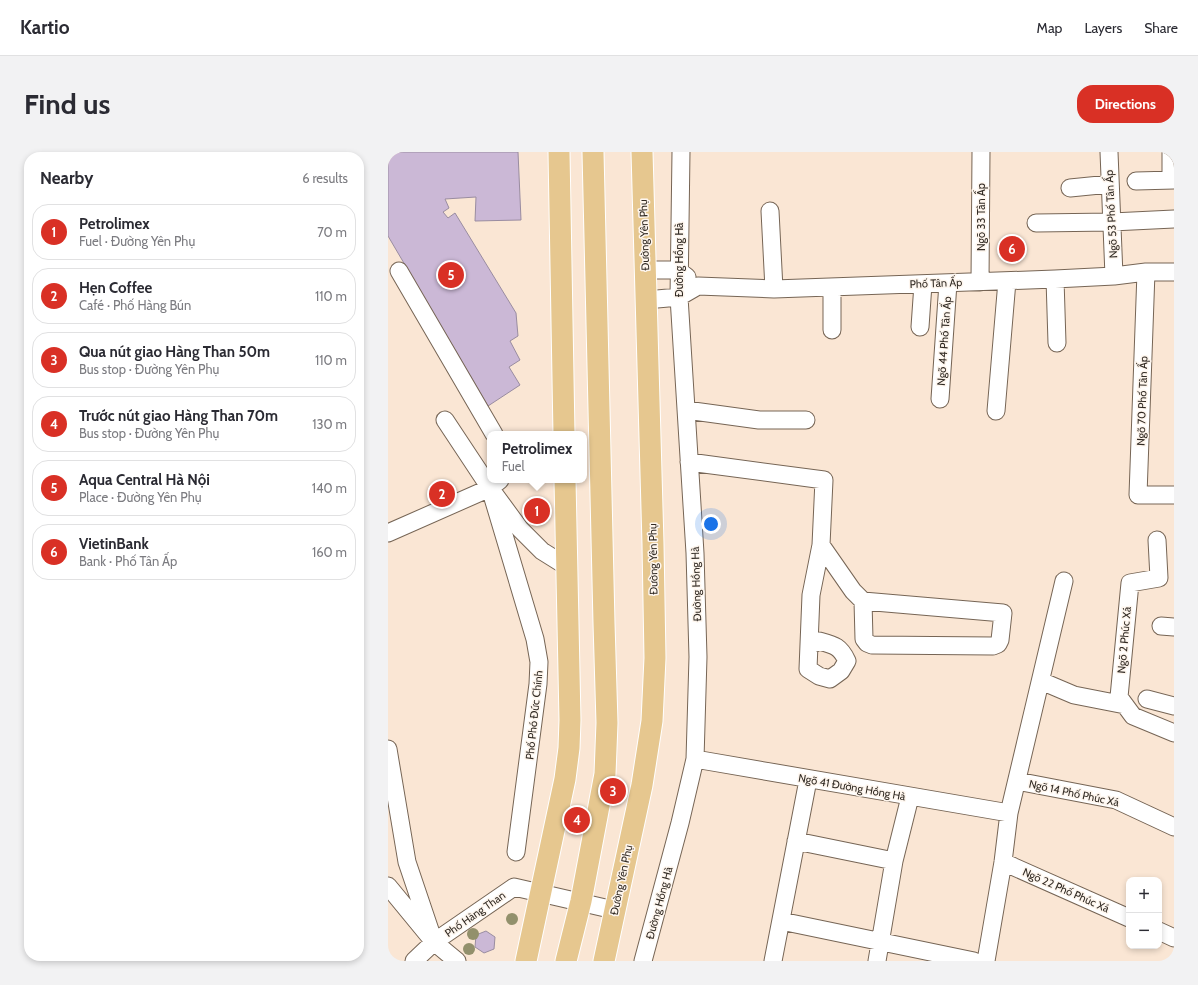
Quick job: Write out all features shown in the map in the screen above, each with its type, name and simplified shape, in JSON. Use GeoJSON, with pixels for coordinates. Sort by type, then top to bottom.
{"type":"FeatureCollection","features":[{"type":"Feature","properties":{"kind":"main road"},"geometry":{"type":"LineString","coordinates":[[559,152],[563,431]]}},
{"type":"Feature","properties":{"kind":"main road"},"geometry":{"type":"LineString","coordinates":[[566,961],[581,901],[605,774],[607,722],[593,152]]}},
{"type":"Feature","properties":{"kind":"main road","name":"Đường Yên Phụ"},"geometry":{"type":"LineString","coordinates":[[604,961],[642,785],[652,721],[655,658],[642,152]]}},
{"type":"Feature","properties":{"kind":"main road"},"geometry":{"type":"LineString","coordinates":[[526,961],[542,893],[565,779],[569,748],[570,720],[565,483]]}},
{"type":"Feature","properties":{"kind":"street","name":"Đường Hồng Hà"},"geometry":{"type":"LineString","coordinates":[[643,961],[680,823],[695,759],[698,658],[695,553],[678,270],[681,152]]}},
{"type":"Feature","properties":{"kind":"street","name":"Ngõ 33 Tân Ấp"},"geometry":{"type":"LineString","coordinates":[[980,282],[981,152]]}},
{"type":"Feature","properties":{"kind":"street","name":"Ngõ 53 Phố Tân Ấp"},"geometry":{"type":"LineString","coordinates":[[1109,152],[1114,276]]}},
{"type":"Feature","properties":{"kind":"street"},"geometry":{"type":"LineString","coordinates":[[1136,181],[1172,180],[1171,152]]}},
{"type":"Feature","properties":{"kind":"street"},"geometry":{"type":"LineString","coordinates":[[1070,188],[1110,184]]}},
{"type":"Feature","properties":{"kind":"street"},"geometry":{"type":"LineString","coordinates":[[770,211],[774,289]]}},
{"type":"Feature","properties":{"kind":"street"},"geometry":{"type":"LineString","coordinates":[[1036,223],[1112,222],[1174,219]]}},
{"type":"Feature","properties":{"kind":"street"},"geometry":{"type":"LineString","coordinates":[[645,270],[678,270],[698,286],[679,297],[646,300]]}},
{"type":"Feature","properties":{"kind":"street"},"geometry":{"type":"LineString","coordinates":[[399,271],[492,431]]}},
{"type":"Feature","properties":{"kind":"street","name":"Phố Tân Ấp"},"geometry":{"type":"LineString","coordinates":[[698,286],[774,289],[1007,281],[1114,276],[1146,272],[1174,272]]}},
{"type":"Feature","properties":{"kind":"street","name":"Ngõ 70 Phố Tân Ấp"},"geometry":{"type":"LineString","coordinates":[[1146,272],[1138,495],[1174,495]]}},
{"type":"Feature","properties":{"kind":"street"},"geometry":{"type":"LineString","coordinates":[[1054,279],[1057,343]]}},
{"type":"Feature","properties":{"kind":"street"},"geometry":{"type":"LineString","coordinates":[[996,411],[1007,281]]}},
{"type":"Feature","properties":{"kind":"street","name":"Ngõ 44 Phố Tân Ấp"},"geometry":{"type":"LineString","coordinates":[[940,399],[948,283]]}},
{"type":"Feature","properties":{"kind":"street"},"geometry":{"type":"LineString","coordinates":[[920,327],[923,284]]}},
{"type":"Feature","properties":{"kind":"street"},"geometry":{"type":"LineString","coordinates":[[832,287],[832,330]]}},
{"type":"Feature","properties":{"kind":"street"},"geometry":{"type":"LineString","coordinates":[[686,410],[759,420],[806,420]]}},
{"type":"Feature","properties":{"kind":"street"},"geometry":{"type":"LineString","coordinates":[[445,420],[487,473]]}},
{"type":"Feature","properties":{"kind":"street"},"geometry":{"type":"LineString","coordinates":[[689,462],[824,480],[820,545],[811,595],[809,646]]}},
{"type":"Feature","properties":{"kind":"street"},"geometry":{"type":"LineString","coordinates":[[388,533],[495,483],[520,529],[542,551],[566,566]]}},
{"type":"Feature","properties":{"kind":"street","name":"Phố Phó Đức Chính"},"geometry":{"type":"LineString","coordinates":[[495,483],[535,639],[539,662],[538,684],[516,852]]}},
{"type":"Feature","properties":{"kind":"street","name":"Ngõ 2 Phúc Xá"},"geometry":{"type":"LineString","coordinates":[[1157,540],[1159,578],[1130,583],[1119,697],[1133,716],[1174,733]]}},
{"type":"Feature","properties":{"kind":"street"},"geometry":{"type":"LineString","coordinates":[[820,545],[853,591],[863,601],[1003,613],[1000,640],[998,644],[993,646],[872,645],[867,643],[864,639],[863,601]]}},
{"type":"Feature","properties":{"kind":"street"},"geometry":{"type":"LineString","coordinates":[[986,961],[1003,862],[1009,813],[1064,581]]}},
{"type":"Feature","properties":{"kind":"street"},"geometry":{"type":"LineString","coordinates":[[1041,681],[1074,695],[1126,705]]}},
{"type":"Feature","properties":{"kind":"street"},"geometry":{"type":"LineString","coordinates":[[1147,699],[1174,706]]}},
{"type":"Feature","properties":{"kind":"street"},"geometry":{"type":"LineString","coordinates":[[388,749],[407,862],[434,942]]}},
{"type":"Feature","properties":{"kind":"street","name":"Ngõ 41 Đường Hồng Hà"},"geometry":{"type":"LineString","coordinates":[[695,759],[808,780],[1009,813]]}},
{"type":"Feature","properties":{"kind":"street"},"geometry":{"type":"LineString","coordinates":[[773,961],[808,780]]}},
{"type":"Feature","properties":{"kind":"street","name":"Ngõ 14 Phố Phúc Xá"},"geometry":{"type":"LineString","coordinates":[[1017,781],[1116,800],[1174,827]]}},
{"type":"Feature","properties":{"kind":"street"},"geometry":{"type":"LineString","coordinates":[[877,961],[894,861],[910,797]]}},
{"type":"Feature","properties":{"kind":"street"},"geometry":{"type":"LineString","coordinates":[[796,841],[894,861]]}},
{"type":"Feature","properties":{"kind":"street"},"geometry":{"type":"LineString","coordinates":[[388,879],[393,880],[398,877],[404,870],[407,862]]}},
{"type":"Feature","properties":{"kind":"street","name":"Ngõ 22 Phố Phúc Xá"},"geometry":{"type":"LineString","coordinates":[[1003,862],[1126,917]]}},
{"type":"Feature","properties":{"kind":"street"},"geometry":{"type":"LineString","coordinates":[[388,886],[434,942],[457,961]]}},
{"type":"Feature","properties":{"kind":"street","name":"Phố Hàng Than"},"geometry":{"type":"LineString","coordinates":[[414,961],[434,942],[514,887],[581,901],[614,910]]}},
{"type":"Feature","properties":{"kind":"street"},"geometry":{"type":"LineString","coordinates":[[781,921],[881,941],[949,958],[974,961]]}},
{"type":"Feature","properties":{"kind":"street"},"geometry":{"type":"LineString","coordinates":[[1162,932],[1174,938]]}},
{"type":"Feature","properties":{"kind":"building"},"geometry":{"type":"Polygon","coordinates":[[[397,152],[518,152],[521,220],[475,221],[476,197],[445,199],[449,208],[443,212],[448,218],[455,213],[516,313],[518,336],[510,341],[520,360],[509,367],[520,385],[488,406],[388,236],[388,157],[397,152]]]}},
{"type":"Feature","properties":{"kind":"building"},"geometry":{"type":"Polygon","coordinates":[[[486,931],[495,937],[494,949],[484,953],[475,947],[476,935],[486,931]]]}},
{"type":"Feature","properties":{"kind":"place","name":"VietinBank"},"geometry":{"type":"Point","coordinates":[1012,249]}},
{"type":"Feature","properties":{"kind":"place","name":"Aqua Central Hà Nội"},"geometry":{"type":"Point","coordinates":[451,275]}},
{"type":"Feature","properties":{"kind":"place","name":"Hẹn Coffee"},"geometry":{"type":"Point","coordinates":[442,494]}},
{"type":"Feature","properties":{"kind":"place","name":"Petrolimex"},"geometry":{"type":"Point","coordinates":[537,511]}},
{"type":"Feature","properties":{"kind":"place","name":"Qua nút giao Hàng Than 50m"},"geometry":{"type":"Point","coordinates":[613,791]}},
{"type":"Feature","properties":{"kind":"place","name":"Trước nút giao Hàng Than 70m"},"geometry":{"type":"Point","coordinates":[577,820]}}]}
